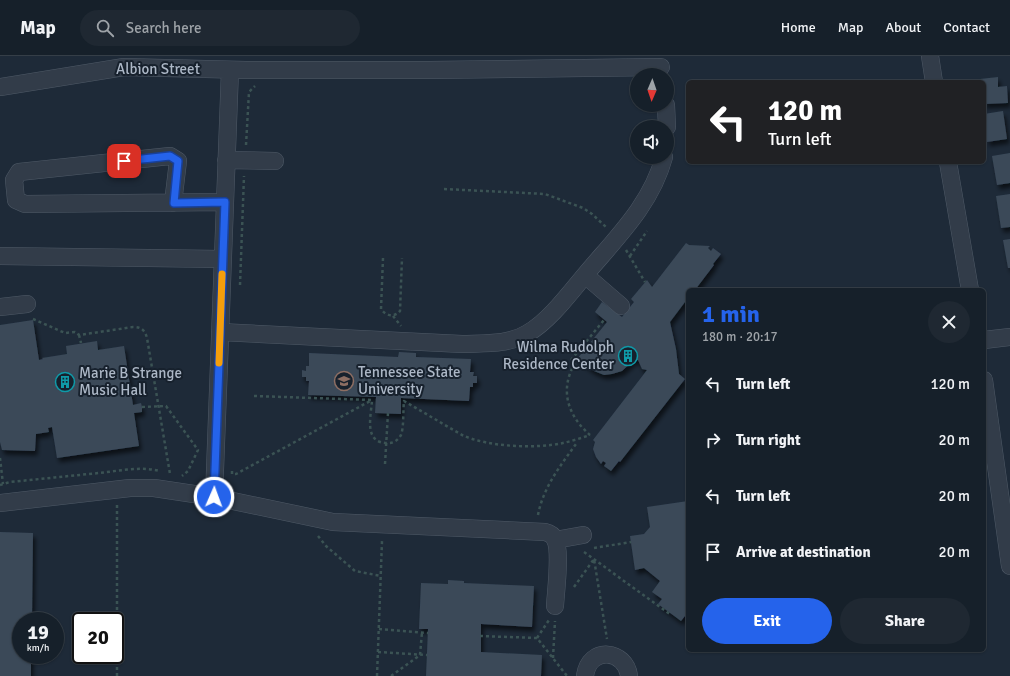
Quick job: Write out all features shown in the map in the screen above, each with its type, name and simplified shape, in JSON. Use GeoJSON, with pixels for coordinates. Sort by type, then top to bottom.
{"type":"FeatureCollection","features":[{"type":"Feature","properties":{"kind":"street"},"geometry":{"type":"LineString","coordinates":[[930,56],[934,80]]}},
{"type":"Feature","properties":{"kind":"street","name":"Albion Street"},"geometry":{"type":"LineString","coordinates":[[0,87],[124,67],[241,65],[429,70],[598,62],[661,66]]}},
{"type":"Feature","properties":{"kind":"street"},"geometry":{"type":"LineString","coordinates":[[214,497],[226,160],[241,65]]}},
{"type":"Feature","properties":{"kind":"street"},"geometry":{"type":"LineString","coordinates":[[174,203],[178,161],[170,156],[19,172],[14,180],[16,200],[25,204],[174,203],[225,202]]}},
{"type":"Feature","properties":{"kind":"street"},"geometry":{"type":"LineString","coordinates":[[226,160],[275,161]]}},
{"type":"Feature","properties":{"kind":"street"},"geometry":{"type":"LineString","coordinates":[[220,332],[462,344],[517,339],[529,333],[554,310],[617,238],[640,210],[656,181],[662,164]]}},
{"type":"Feature","properties":{"kind":"street"},"geometry":{"type":"LineString","coordinates":[[948,164],[970,288]]}},
{"type":"Feature","properties":{"kind":"street"},"geometry":{"type":"LineString","coordinates":[[0,256],[222,259]]}},
{"type":"Feature","properties":{"kind":"street"},"geometry":{"type":"LineString","coordinates":[[585,275],[622,306]]}},
{"type":"Feature","properties":{"kind":"street"},"geometry":{"type":"LineString","coordinates":[[0,307],[26,304]]}},
{"type":"Feature","properties":{"kind":"street"},"geometry":{"type":"LineString","coordinates":[[986,340],[1010,337]]}},
{"type":"Feature","properties":{"kind":"street"},"geometry":{"type":"LineString","coordinates":[[986,394],[1010,566]]}},
{"type":"Feature","properties":{"kind":"street"},"geometry":{"type":"LineString","coordinates":[[0,503],[117,489],[154,488],[176,481],[214,497],[333,522],[545,532],[552,535],[558,550],[555,609]]}},
{"type":"Feature","properties":{"kind":"street"},"geometry":{"type":"LineString","coordinates":[[555,540],[583,535]]}},
{"type":"Feature","properties":{"kind":"street"},"geometry":{"type":"LineString","coordinates":[[585,676],[588,665],[591,661],[598,656],[606,654],[614,656],[622,661],[628,669],[629,676]]}},
{"type":"Feature","properties":{"kind":"path"},"geometry":{"type":"LineString","coordinates":[[444,189],[545,194],[583,208],[604,224],[617,238],[630,256],[645,282]]}},
{"type":"Feature","properties":{"kind":"path"},"geometry":{"type":"LineString","coordinates":[[630,256],[647,231]]}},
{"type":"Feature","properties":{"kind":"path"},"geometry":{"type":"LineString","coordinates":[[383,258],[381,309],[388,315],[393,316],[400,311],[402,258]]}},
{"type":"Feature","properties":{"kind":"path"},"geometry":{"type":"LineString","coordinates":[[26,304],[27,318],[30,317],[65,333],[75,332],[79,335],[133,327],[144,330],[170,474],[176,481]]}},
{"type":"Feature","properties":{"kind":"path"},"geometry":{"type":"LineString","coordinates":[[571,360],[604,320]]}},
{"type":"Feature","properties":{"kind":"path"},"geometry":{"type":"LineString","coordinates":[[79,335],[82,343]]}},
{"type":"Feature","properties":{"kind":"path"},"geometry":{"type":"LineString","coordinates":[[254,396],[372,400],[370,429],[371,435],[378,442],[386,443],[396,441],[401,435],[404,401],[471,439],[499,445],[541,445],[562,443],[590,435],[576,422],[568,404],[567,388],[575,363]]}},
{"type":"Feature","properties":{"kind":"path"},"geometry":{"type":"LineString","coordinates":[[142,407],[166,406],[198,450],[188,471],[176,481]]}},
{"type":"Feature","properties":{"kind":"path"},"geometry":{"type":"LineString","coordinates":[[385,464],[388,413]]}},
{"type":"Feature","properties":{"kind":"path"},"geometry":{"type":"LineString","coordinates":[[535,531],[539,510],[552,479],[576,444]]}},
{"type":"Feature","properties":{"kind":"path"},"geometry":{"type":"LineString","coordinates":[[0,458],[2,485],[10,482],[136,469],[154,469],[170,474],[176,481]]}},
{"type":"Feature","properties":{"kind":"path"},"geometry":{"type":"LineString","coordinates":[[116,676],[117,489]]}},
{"type":"Feature","properties":{"kind":"path"},"geometry":{"type":"LineString","coordinates":[[377,676],[383,525]]}},
{"type":"Feature","properties":{"kind":"path"},"geometry":{"type":"LineString","coordinates":[[316,532],[326,546],[355,571],[381,576]]}},
{"type":"Feature","properties":{"kind":"path"},"geometry":{"type":"LineString","coordinates":[[631,542],[580,550],[671,615]]}},
{"type":"Feature","properties":{"kind":"path"},"geometry":{"type":"LineString","coordinates":[[572,589],[594,560]]}},
{"type":"Feature","properties":{"kind":"path"},"geometry":{"type":"LineString","coordinates":[[594,560],[607,640]]}},
{"type":"Feature","properties":{"kind":"path"},"geometry":{"type":"LineString","coordinates":[[536,638],[555,609]]}},
{"type":"Feature","properties":{"kind":"path"},"geometry":{"type":"LineString","coordinates":[[553,658],[555,609]]}},
{"type":"Feature","properties":{"kind":"path"},"geometry":{"type":"LineString","coordinates":[[378,629],[428,633]]}},
{"type":"Feature","properties":{"kind":"path"},"geometry":{"type":"LineString","coordinates":[[391,676],[420,655],[422,632]]}},
{"type":"Feature","properties":{"kind":"path"},"geometry":{"type":"LineString","coordinates":[[480,636],[536,638],[567,676]]}},
{"type":"Feature","properties":{"kind":"path"},"geometry":{"type":"LineString","coordinates":[[378,652],[427,655]]}},
{"type":"Feature","properties":{"kind":"building"},"geometry":{"type":"Polygon","coordinates":[[[998,77],[998,87],[1007,86],[1008,103],[986,104],[986,80],[980,79],[998,77]]]}},
{"type":"Feature","properties":{"kind":"building"},"geometry":{"type":"Polygon","coordinates":[[[1003,111],[1007,139],[987,142],[986,114],[1003,111]]]}},
{"type":"Feature","properties":{"kind":"building"},"geometry":{"type":"Polygon","coordinates":[[[1010,153],[1010,183],[997,185],[992,156],[1010,153]]]}},
{"type":"Feature","properties":{"kind":"building"},"geometry":{"type":"Polygon","coordinates":[[[1010,194],[1010,227],[1001,228],[996,196],[1010,194]]]}},
{"type":"Feature","properties":{"kind":"building"},"geometry":{"type":"Polygon","coordinates":[[[1010,239],[1010,268],[1008,268],[1003,240],[1010,239]]]}},
{"type":"Feature","properties":{"kind":"building","name":"Wilma Rudolph Residence Center"},"geometry":{"type":"Polygon","coordinates":[[[686,243],[689,245],[710,246],[708,248],[711,251],[713,248],[721,254],[697,288],[686,288],[686,301],[670,322],[676,349],[679,374],[685,379],[620,462],[619,461],[611,471],[604,466],[606,463],[603,461],[601,464],[596,457],[593,449],[595,442],[593,440],[647,370],[642,369],[638,360],[636,360],[622,371],[604,375],[594,371],[577,359],[607,322],[595,312],[602,302],[622,317],[634,302],[631,299],[647,280],[652,287],[686,243]]]}},
{"type":"Feature","properties":{"kind":"building","name":"Marie B Strange Music Hall"},"geometry":{"type":"Polygon","coordinates":[[[33,320],[39,360],[43,359],[42,358],[67,354],[66,346],[97,341],[98,350],[124,346],[133,405],[141,403],[142,407],[142,412],[134,413],[139,446],[57,458],[52,427],[48,428],[49,432],[36,434],[35,451],[2,450],[0,442],[0,325],[33,320]]]}},
{"type":"Feature","properties":{"kind":"building"},"geometry":{"type":"Polygon","coordinates":[[[399,352],[416,353],[416,357],[471,359],[470,372],[474,372],[473,376],[477,376],[477,383],[473,383],[473,387],[470,387],[469,401],[401,398],[401,414],[375,413],[376,397],[308,395],[309,381],[306,381],[306,377],[302,377],[302,370],[306,371],[306,366],[309,366],[309,353],[398,357],[399,352]]]}},
{"type":"Feature","properties":{"kind":"building"},"geometry":{"type":"Polygon","coordinates":[[[686,501],[686,617],[685,616],[681,621],[658,604],[662,599],[652,592],[660,581],[644,568],[635,570],[630,536],[644,534],[650,527],[647,507],[686,501]]]}},
{"type":"Feature","properties":{"kind":"building"},"geometry":{"type":"Polygon","coordinates":[[[0,532],[33,533],[32,612],[12,612],[12,664],[31,664],[31,676],[0,676],[0,532]]]}},
{"type":"Feature","properties":{"kind":"building"},"geometry":{"type":"Polygon","coordinates":[[[448,580],[464,581],[464,583],[534,586],[532,627],[481,624],[481,652],[542,655],[541,676],[426,676],[428,629],[419,629],[421,583],[448,584],[448,580]]]}},
{"type":"Feature","properties":{"kind":"slow traffic"},"geometry":{"type":"LineString","coordinates":[[219,363],[222,274]]}},
{"type":"Feature","properties":{"kind":"place","name":"Wilma Rudolph Residence Center"},"geometry":{"type":"Point","coordinates":[628,356]}},
{"type":"Feature","properties":{"kind":"place","name":"Tennessee State University"},"geometry":{"type":"Point","coordinates":[344,381]}},
{"type":"Feature","properties":{"kind":"place","name":"Marie B Strange Music Hall"},"geometry":{"type":"Point","coordinates":[65,382]}},
{"type":"Feature","properties":{"kind":"route"},"geometry":{"type":"LineString","coordinates":[[124,161],[170,156],[178,161],[174,203],[225,202],[214,497]]}}]}
